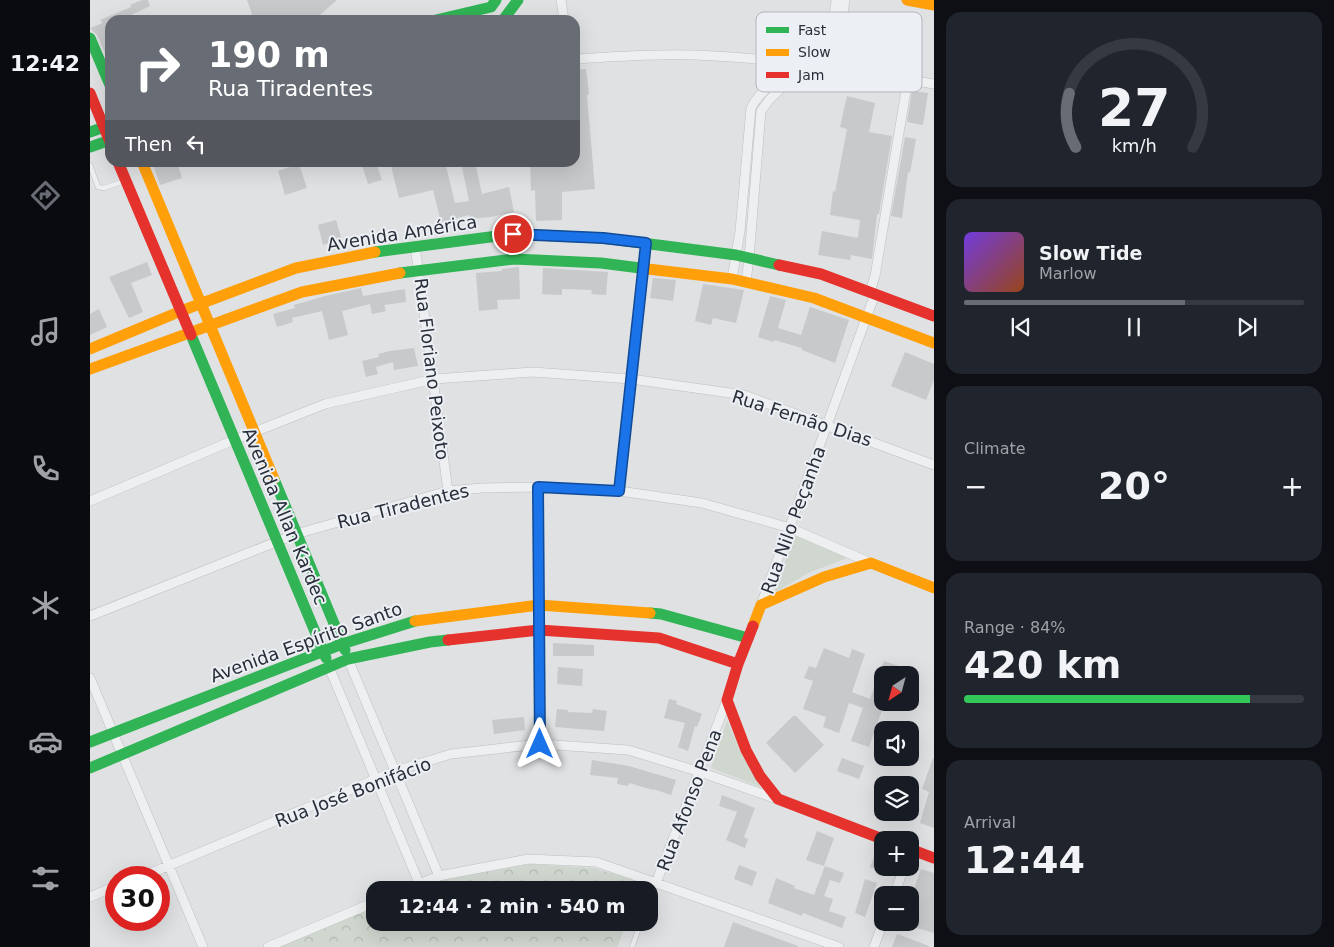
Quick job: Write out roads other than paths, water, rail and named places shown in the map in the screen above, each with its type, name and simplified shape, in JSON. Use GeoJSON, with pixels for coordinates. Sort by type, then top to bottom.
{"type":"FeatureCollection","features":[{"type":"Feature","properties":{"kind":"main road"},"geometry":{"type":"LineString","coordinates":[[507,15],[518,0]]}},
{"type":"Feature","properties":{"kind":"main road"},"geometry":{"type":"LineString","coordinates":[[907,0],[934,4]]}},
{"type":"Feature","properties":{"kind":"main road"},"geometry":{"type":"LineString","coordinates":[[454,15],[494,4]]}},
{"type":"Feature","properties":{"kind":"main road"},"geometry":{"type":"LineString","coordinates":[[90,38],[93,55],[105,77]]}},
{"type":"Feature","properties":{"kind":"main road"},"geometry":{"type":"LineString","coordinates":[[90,93],[105,122]]}},
{"type":"Feature","properties":{"kind":"main road"},"geometry":{"type":"LineString","coordinates":[[90,132],[105,127]]}},
{"type":"Feature","properties":{"kind":"main road"},"geometry":{"type":"LineString","coordinates":[[90,146],[105,142]]}},
{"type":"Feature","properties":{"kind":"main road","name":"Avenida Allan Kardec"},"geometry":{"type":"LineString","coordinates":[[120,167],[329,667]]}},
{"type":"Feature","properties":{"kind":"main road","name":"Avenida Allan Kardec"},"geometry":{"type":"LineString","coordinates":[[144,167],[348,659]]}},
{"type":"Feature","properties":{"kind":"main road","name":"Avenida América"},"geometry":{"type":"LineString","coordinates":[[90,349],[296,268],[388,249],[513,234],[603,238],[736,255],[821,274],[934,316]]}},
{"type":"Feature","properties":{"kind":"main road"},"geometry":{"type":"LineString","coordinates":[[90,369],[302,292],[392,274],[514,259],[601,263],[732,279],[814,298],[934,342]]}},
{"type":"Feature","properties":{"kind":"main road"},"geometry":{"type":"LineString","coordinates":[[874,836],[778,799],[760,776],[746,750],[727,700],[738,664],[761,605],[824,577],[871,563],[934,588]]}},
{"type":"Feature","properties":{"kind":"main road","name":"Avenida Espírito Santo"},"geometry":{"type":"LineString","coordinates":[[90,742],[342,644],[421,619],[539,605],[661,614],[748,638]]}},
{"type":"Feature","properties":{"kind":"main road","name":"Avenida Espírito Santo"},"geometry":{"type":"LineString","coordinates":[[90,768],[348,659],[430,642],[539,630],[659,638],[738,664]]}},
{"type":"Feature","properties":{"kind":"main road"},"geometry":{"type":"LineString","coordinates":[[919,853],[934,858]]}},
{"type":"Feature","properties":{"kind":"street"},"geometry":{"type":"LineString","coordinates":[[561,0],[563,15]]}},
{"type":"Feature","properties":{"kind":"street"},"geometry":{"type":"LineString","coordinates":[[580,59],[626,55],[697,56],[756,61]]}},
{"type":"Feature","properties":{"kind":"street"},"geometry":{"type":"LineString","coordinates":[[732,279],[751,108],[754,101],[763,92]]}},
{"type":"Feature","properties":{"kind":"street"},"geometry":{"type":"LineString","coordinates":[[746,282],[750,258],[761,111],[778,92]]}},
{"type":"Feature","properties":{"kind":"street","name":"Rua Nilo Peçanha"},"geometry":{"type":"LineString","coordinates":[[761,605],[867,317],[873,293],[906,92]]}},
{"type":"Feature","properties":{"kind":"street"},"geometry":{"type":"LineString","coordinates":[[619,491],[646,243]]}},
{"type":"Feature","properties":{"kind":"street","name":"Rua Floriano Peixoto"},"geometry":{"type":"LineString","coordinates":[[416,246],[448,491]]}},
{"type":"Feature","properties":{"kind":"street","name":"Rua Fernão Dias"},"geometry":{"type":"LineString","coordinates":[[90,501],[325,404],[434,379],[534,372],[631,379],[744,395],[934,465]]}},
{"type":"Feature","properties":{"kind":"street"},"geometry":{"type":"LineString","coordinates":[[538,487],[540,744]]}},
{"type":"Feature","properties":{"kind":"street","name":"Rua Tiradentes"},"geometry":{"type":"LineString","coordinates":[[90,616],[296,534],[448,491],[482,488],[538,487],[619,491],[702,502],[790,528],[871,563]]}},
{"type":"Feature","properties":{"kind":"street","name":"Avenida Allan Kardec"},"geometry":{"type":"LineString","coordinates":[[348,659],[439,876]]}},
{"type":"Feature","properties":{"kind":"street","name":"Avenida Allan Kardec"},"geometry":{"type":"LineString","coordinates":[[329,667],[419,881]]}},
{"type":"Feature","properties":{"kind":"street"},"geometry":{"type":"LineString","coordinates":[[90,678],[169,866]]}},
{"type":"Feature","properties":{"kind":"street","name":"Rua Afonso Pena"},"geometry":{"type":"LineString","coordinates":[[657,881],[727,700]]}},
{"type":"Feature","properties":{"kind":"street","name":"Rua José Bonifácio"},"geometry":{"type":"LineString","coordinates":[[169,866],[395,771],[451,754],[540,744],[628,750],[778,799]]}},
{"type":"Feature","properties":{"kind":"street"},"geometry":{"type":"LineString","coordinates":[[425,881],[439,876],[528,859],[596,862],[650,881]]}},
{"type":"Feature","properties":{"kind":"street"},"geometry":{"type":"LineString","coordinates":[[170,868],[203,947]]}},
{"type":"Feature","properties":{"kind":"street"},"geometry":{"type":"LineString","coordinates":[[658,884],[839,947]]}},
{"type":"Feature","properties":{"kind":"street"},"geometry":{"type":"LineString","coordinates":[[90,897],[105,891]]}},
{"type":"Feature","properties":{"kind":"street"},"geometry":{"type":"LineString","coordinates":[[268,947],[366,906]]}},
{"type":"Feature","properties":{"kind":"street"},"geometry":{"type":"LineString","coordinates":[[874,947],[880,931]]}},
{"type":"Feature","properties":{"kind":"lane"},"geometry":{"type":"LineString","coordinates":[[90,165],[98,187],[104,188],[126,180]]}},
{"type":"Feature","properties":{"kind":"lane"},"geometry":{"type":"LineString","coordinates":[[632,947],[638,931]]}}]}
